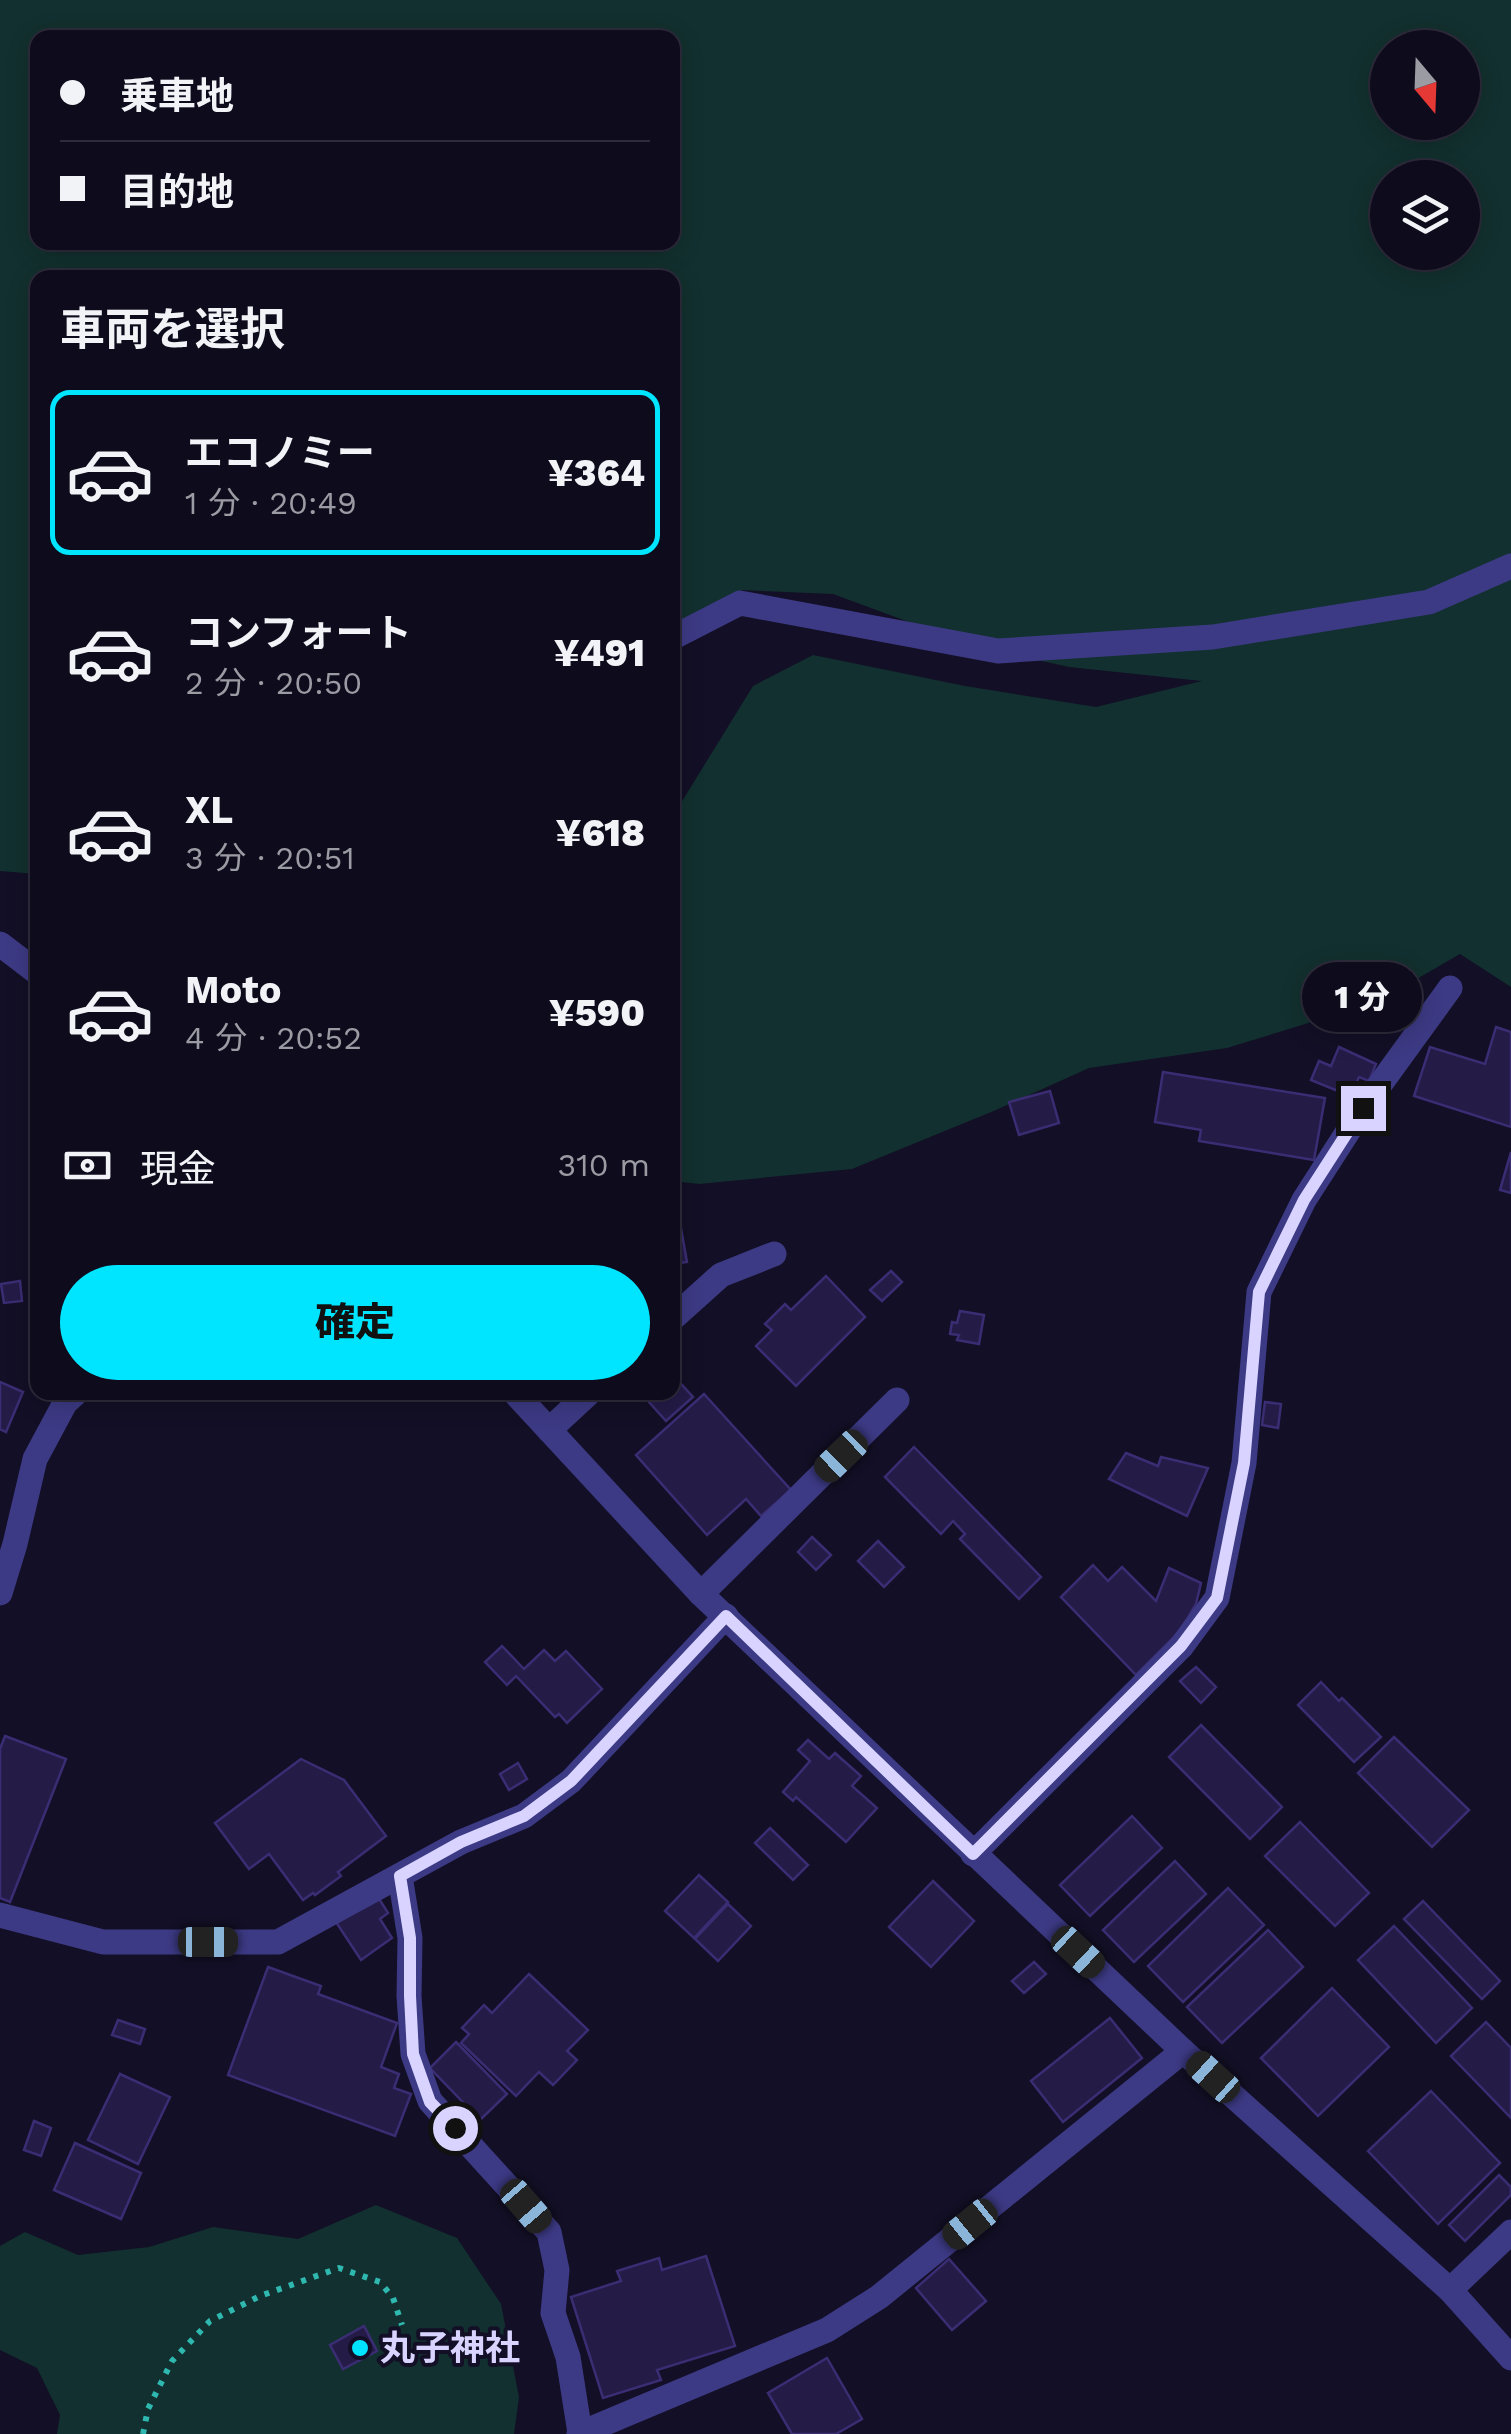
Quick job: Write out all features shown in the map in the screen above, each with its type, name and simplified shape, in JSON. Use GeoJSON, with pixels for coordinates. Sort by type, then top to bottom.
{"type":"FeatureCollection","features":[{"type":"Feature","properties":{"kind":"street"},"geometry":{"type":"LineString","coordinates":[[680,634],[740,603],[998,651],[1213,638],[1428,602],[1511,566]]}},
{"type":"Feature","properties":{"kind":"street"},"geometry":{"type":"LineString","coordinates":[[0,944],[30,968]]}},
{"type":"Feature","properties":{"kind":"street"},"geometry":{"type":"LineString","coordinates":[[973,1854],[1181,1646],[1217,1598],[1244,1463],[1259,1292],[1304,1200],[1363,1108],[1450,988]]}},
{"type":"Feature","properties":{"kind":"street"},"geometry":{"type":"LineString","coordinates":[[680,1312],[722,1275],[774,1254]]}},
{"type":"Feature","properties":{"kind":"street"},"geometry":{"type":"LineString","coordinates":[[0,1593],[16,1544],[35,1459],[69,1400]]}},
{"type":"Feature","properties":{"kind":"street"},"geometry":{"type":"LineString","coordinates":[[521,1400],[702,1594],[1184,2051],[1450,2290],[1511,2358]]}},
{"type":"Feature","properties":{"kind":"street"},"geometry":{"type":"LineString","coordinates":[[549,1430],[581,1400]]}},
{"type":"Feature","properties":{"kind":"street"},"geometry":{"type":"LineString","coordinates":[[702,1594],[897,1400]]}},
{"type":"Feature","properties":{"kind":"street"},"geometry":{"type":"LineString","coordinates":[[0,1915],[103,1942],[278,1942],[461,1842],[524,1816],[571,1781],[726,1616]]}},
{"type":"Feature","properties":{"kind":"street"},"geometry":{"type":"LineString","coordinates":[[400,1876],[410,1938],[413,2054],[430,2102],[548,2232],[557,2270],[553,2314],[568,2356],[580,2434],[828,2330],[879,2296],[1184,2051]]}},
{"type":"Feature","properties":{"kind":"street"},"geometry":{"type":"LineString","coordinates":[[1450,2290],[1511,2232]]}},
{"type":"Feature","properties":{"kind":"path"},"geometry":{"type":"LineString","coordinates":[[144,2434],[148,2409],[172,2361],[210,2320],[260,2296],[339,2268],[380,2282],[392,2298],[402,2325]]}},
{"type":"Feature","properties":{"kind":"green space"},"geometry":{"type":"Polygon","coordinates":[[[0,0],[1511,0],[1511,987],[1460,954],[1377,1002],[1227,1048],[1089,1068],[852,1169],[699,1184],[680,1182],[680,805],[753,686],[813,655],[965,686],[1096,707],[1202,681],[1069,667],[974,646],[833,594],[742,590],[680,621],[680,270],[30,270],[30,873],[0,871],[0,0]]]}},
{"type":"Feature","properties":{"kind":"green space"},"geometry":{"type":"Polygon","coordinates":[[[376,2205],[457,2238],[501,2304],[519,2397],[514,2434],[57,2434],[60,2415],[37,2368],[0,2350],[0,2246],[25,2232],[78,2255],[149,2247],[213,2227],[298,2239],[376,2205]]]}},
{"type":"Feature","properties":{"kind":"building"},"geometry":{"type":"Polygon","coordinates":[[[1496,1027],[1511,1032],[1511,1127],[1414,1096],[1430,1047],[1485,1064],[1496,1027]]]}},
{"type":"Feature","properties":{"kind":"building"},"geometry":{"type":"Polygon","coordinates":[[[1339,1047],[1376,1064],[1369,1081],[1359,1077],[1350,1096],[1311,1080],[1319,1061],[1331,1066],[1339,1047]]]}},
{"type":"Feature","properties":{"kind":"building"},"geometry":{"type":"Polygon","coordinates":[[[1163,1072],[1325,1098],[1314,1160],[1199,1141],[1201,1130],[1155,1122],[1163,1072]]]}},
{"type":"Feature","properties":{"kind":"building"},"geometry":{"type":"Polygon","coordinates":[[[1050,1091],[1059,1123],[1019,1135],[1009,1102],[1050,1091]]]}},
{"type":"Feature","properties":{"kind":"building"},"geometry":{"type":"Polygon","coordinates":[[[1511,1152],[1511,1193],[1500,1190],[1511,1152]]]}},
{"type":"Feature","properties":{"kind":"building"},"geometry":{"type":"Polygon","coordinates":[[[680,1223],[687,1262],[680,1263],[680,1223]]]}},
{"type":"Feature","properties":{"kind":"building"},"geometry":{"type":"Polygon","coordinates":[[[891,1271],[902,1282],[882,1301],[870,1290],[891,1271]]]}},
{"type":"Feature","properties":{"kind":"building"},"geometry":{"type":"Polygon","coordinates":[[[826,1276],[865,1317],[796,1386],[756,1346],[772,1330],[765,1324],[785,1304],[791,1310],[826,1276]]]}},
{"type":"Feature","properties":{"kind":"building"},"geometry":{"type":"Polygon","coordinates":[[[20,1281],[22,1301],[4,1303],[1,1284],[20,1281]]]}},
{"type":"Feature","properties":{"kind":"building"},"geometry":{"type":"Polygon","coordinates":[[[960,1311],[984,1315],[979,1344],[957,1340],[959,1335],[950,1334],[960,1311]]]}},
{"type":"Feature","properties":{"kind":"building"},"geometry":{"type":"Polygon","coordinates":[[[0,1382],[23,1392],[6,1432],[0,1429],[0,1382]]]}},
{"type":"Feature","properties":{"kind":"building"},"geometry":{"type":"Polygon","coordinates":[[[680,1383],[693,1397],[666,1421],[647,1400],[680,1400],[680,1383]]]}},
{"type":"Feature","properties":{"kind":"building"},"geometry":{"type":"Polygon","coordinates":[[[704,1394],[791,1490],[761,1516],[746,1499],[707,1535],[636,1455],[704,1394]]]}},
{"type":"Feature","properties":{"kind":"building"},"geometry":{"type":"Polygon","coordinates":[[[1265,1402],[1281,1404],[1278,1428],[1262,1425],[1265,1402]]]}},
{"type":"Feature","properties":{"kind":"building"},"geometry":{"type":"Polygon","coordinates":[[[914,1447],[1041,1577],[1019,1599],[960,1539],[965,1534],[953,1521],[941,1534],[885,1477],[914,1447]]]}},
{"type":"Feature","properties":{"kind":"building"},"geometry":{"type":"Polygon","coordinates":[[[1126,1453],[1158,1466],[1161,1457],[1208,1468],[1187,1516],[1109,1479],[1126,1453]]]}},
{"type":"Feature","properties":{"kind":"building"},"geometry":{"type":"Polygon","coordinates":[[[812,1537],[831,1555],[816,1570],[798,1552],[812,1537]]]}},
{"type":"Feature","properties":{"kind":"building"},"geometry":{"type":"Polygon","coordinates":[[[878,1541],[904,1567],[884,1587],[858,1561],[878,1541]]]}},
{"type":"Feature","properties":{"kind":"building"},"geometry":{"type":"Polygon","coordinates":[[[1093,1565],[1108,1581],[1122,1567],[1156,1601],[1169,1568],[1201,1583],[1196,1604],[1180,1631],[1136,1675],[1061,1597],[1093,1565]]]}},
{"type":"Feature","properties":{"kind":"building"},"geometry":{"type":"Polygon","coordinates":[[[502,1646],[524,1669],[544,1650],[555,1661],[566,1651],[602,1689],[567,1723],[559,1714],[555,1717],[516,1676],[507,1685],[485,1662],[502,1646]]]}},
{"type":"Feature","properties":{"kind":"building"},"geometry":{"type":"Polygon","coordinates":[[[1196,1667],[1216,1687],[1201,1703],[1180,1681],[1196,1667]]]}},
{"type":"Feature","properties":{"kind":"building"},"geometry":{"type":"Polygon","coordinates":[[[1321,1682],[1381,1737],[1354,1762],[1298,1705],[1321,1682]]]}},
{"type":"Feature","properties":{"kind":"building"},"geometry":{"type":"Polygon","coordinates":[[[1201,1725],[1282,1807],[1250,1839],[1169,1757],[1201,1725]]]}},
{"type":"Feature","properties":{"kind":"building"},"geometry":{"type":"Polygon","coordinates":[[[5,1736],[66,1759],[10,1902],[0,1898],[0,1749],[5,1736]]]}},
{"type":"Feature","properties":{"kind":"building"},"geometry":{"type":"Polygon","coordinates":[[[1394,1737],[1469,1810],[1432,1847],[1358,1773],[1394,1737]]]}},
{"type":"Feature","properties":{"kind":"building"},"geometry":{"type":"Polygon","coordinates":[[[808,1740],[829,1759],[835,1753],[861,1776],[852,1786],[877,1808],[846,1842],[796,1797],[793,1801],[783,1792],[810,1761],[798,1750],[808,1740]]]}},
{"type":"Feature","properties":{"kind":"building"},"geometry":{"type":"Polygon","coordinates":[[[301,1759],[344,1780],[386,1836],[338,1872],[341,1876],[303,1900],[269,1854],[249,1869],[215,1823],[301,1759]]]}},
{"type":"Feature","properties":{"kind":"building"},"geometry":{"type":"Polygon","coordinates":[[[518,1763],[527,1779],[509,1790],[500,1774],[518,1763]]]}},
{"type":"Feature","properties":{"kind":"building"},"geometry":{"type":"Polygon","coordinates":[[[1132,1816],[1162,1848],[1090,1916],[1060,1885],[1132,1816]]]}},
{"type":"Feature","properties":{"kind":"building"},"geometry":{"type":"Polygon","coordinates":[[[1300,1822],[1369,1893],[1335,1926],[1265,1856],[1300,1822]]]}},
{"type":"Feature","properties":{"kind":"building"},"geometry":{"type":"Polygon","coordinates":[[[770,1828],[808,1865],[793,1880],[755,1843],[770,1828]]]}},
{"type":"Feature","properties":{"kind":"building"},"geometry":{"type":"Polygon","coordinates":[[[1175,1861],[1206,1894],[1134,1962],[1103,1930],[1175,1861]]]}},
{"type":"Feature","properties":{"kind":"building"},"geometry":{"type":"Polygon","coordinates":[[[699,1875],[728,1902],[694,1938],[665,1911],[699,1875]]]}},
{"type":"Feature","properties":{"kind":"building"},"geometry":{"type":"Polygon","coordinates":[[[933,1881],[974,1921],[931,1967],[889,1927],[933,1881]]]}},
{"type":"Feature","properties":{"kind":"building"},"geometry":{"type":"Polygon","coordinates":[[[1228,1888],[1264,1925],[1183,2002],[1148,1966],[1228,1888]]]}},
{"type":"Feature","properties":{"kind":"building"},"geometry":{"type":"Polygon","coordinates":[[[376,1894],[388,1913],[380,1919],[392,1938],[361,1960],[336,1922],[376,1894]]]}},
{"type":"Feature","properties":{"kind":"building"},"geometry":{"type":"Polygon","coordinates":[[[1423,1901],[1500,1981],[1482,1999],[1404,1919],[1423,1901]]]}},
{"type":"Feature","properties":{"kind":"building"},"geometry":{"type":"Polygon","coordinates":[[[728,1904],[751,1926],[718,1961],[695,1939],[728,1904]]]}},
{"type":"Feature","properties":{"kind":"building"},"geometry":{"type":"Polygon","coordinates":[[[1394,1926],[1472,2008],[1436,2043],[1358,1960],[1394,1926]]]}},
{"type":"Feature","properties":{"kind":"building"},"geometry":{"type":"Polygon","coordinates":[[[1268,1930],[1303,1967],[1222,2043],[1187,2007],[1268,1930]]]}},
{"type":"Feature","properties":{"kind":"building"},"geometry":{"type":"Polygon","coordinates":[[[1034,1962],[1046,1974],[1024,1993],[1012,1981],[1034,1962]]]}},
{"type":"Feature","properties":{"kind":"building"},"geometry":{"type":"Polygon","coordinates":[[[268,1967],[321,1986],[318,1994],[397,2023],[381,2067],[399,2074],[394,2088],[411,2094],[395,2136],[228,2075],[268,1967]]]}},
{"type":"Feature","properties":{"kind":"building"},"geometry":{"type":"Polygon","coordinates":[[[529,1974],[588,2030],[567,2051],[577,2060],[553,2085],[539,2072],[516,2096],[461,2043],[469,2034],[462,2028],[484,2005],[492,2013],[529,1974]]]}},
{"type":"Feature","properties":{"kind":"building"},"geometry":{"type":"Polygon","coordinates":[[[1332,1988],[1389,2047],[1318,2116],[1261,2058],[1332,1988]]]}},
{"type":"Feature","properties":{"kind":"building"},"geometry":{"type":"Polygon","coordinates":[[[1110,2018],[1142,2058],[1063,2122],[1031,2081],[1110,2018]]]}},
{"type":"Feature","properties":{"kind":"building"},"geometry":{"type":"Polygon","coordinates":[[[118,2020],[145,2029],[140,2044],[112,2035],[118,2020]]]}},
{"type":"Feature","properties":{"kind":"building"},"geometry":{"type":"Polygon","coordinates":[[[1486,2022],[1511,2048],[1511,2118],[1451,2056],[1486,2022]]]}},
{"type":"Feature","properties":{"kind":"building"},"geometry":{"type":"Polygon","coordinates":[[[456,2042],[507,2094],[480,2120],[430,2068],[456,2042]]]}},
{"type":"Feature","properties":{"kind":"building"},"geometry":{"type":"Polygon","coordinates":[[[120,2074],[170,2097],[138,2164],[88,2140],[120,2074]]]}},
{"type":"Feature","properties":{"kind":"building"},"geometry":{"type":"Polygon","coordinates":[[[1431,2091],[1500,2163],[1438,2224],[1368,2151],[1431,2091]]]}},
{"type":"Feature","properties":{"kind":"building"},"geometry":{"type":"Polygon","coordinates":[[[34,2121],[51,2128],[41,2156],[24,2150],[34,2121]]]}},
{"type":"Feature","properties":{"kind":"building"},"geometry":{"type":"Polygon","coordinates":[[[75,2143],[141,2173],[121,2219],[54,2190],[75,2143]]]}},
{"type":"Feature","properties":{"kind":"building"},"geometry":{"type":"Polygon","coordinates":[[[1499,2175],[1511,2187],[1511,2195],[1465,2241],[1449,2225],[1499,2175]]]}},
{"type":"Feature","properties":{"kind":"building"},"geometry":{"type":"Polygon","coordinates":[[[706,2256],[735,2346],[657,2370],[661,2380],[603,2398],[571,2297],[621,2281],[617,2271],[659,2258],[662,2270],[706,2256]]]}},
{"type":"Feature","properties":{"kind":"building"},"geometry":{"type":"Polygon","coordinates":[[[949,2259],[986,2301],[952,2330],[916,2288],[949,2259]]]}},
{"type":"Feature","properties":{"kind":"building"},"geometry":{"type":"Polygon","coordinates":[[[364,2326],[377,2351],[343,2369],[330,2345],[364,2326]]]}},
{"type":"Feature","properties":{"kind":"building"},"geometry":{"type":"Polygon","coordinates":[[[827,2358],[862,2419],[836,2434],[792,2434],[768,2393],[827,2358]]]}},
{"type":"Feature","properties":{"kind":"place","name":"丸子神社"},"geometry":{"type":"Point","coordinates":[360,2348]}},
{"type":"Feature","properties":{"kind":"route"},"geometry":{"type":"LineString","coordinates":[[455,2128],[430,2102],[413,2054],[410,1938],[400,1876],[461,1842],[524,1816],[571,1781],[726,1616],[973,1854],[1181,1646],[1217,1598],[1244,1463],[1259,1292],[1304,1200],[1363,1108]]}}]}
